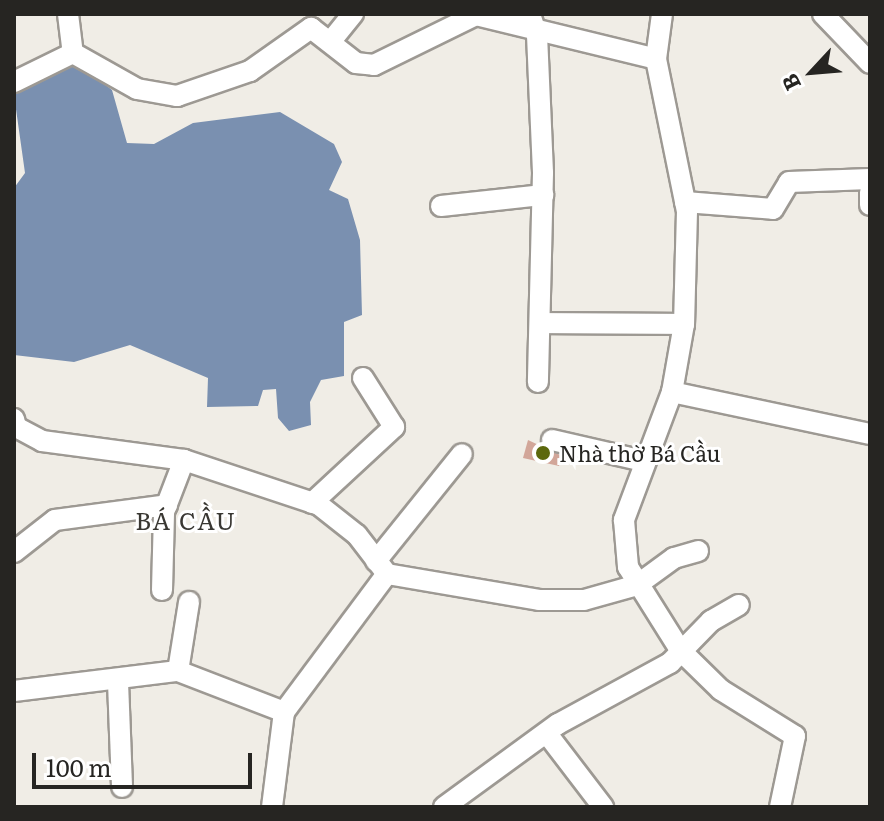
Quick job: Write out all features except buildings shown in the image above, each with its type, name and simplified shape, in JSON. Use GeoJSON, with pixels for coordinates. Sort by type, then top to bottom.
{"type":"FeatureCollection","features":[{"type":"Feature","properties":{"kind":"street"},"geometry":{"type":"LineString","coordinates":[[68,14],[73,53]]}},
{"type":"Feature","properties":{"kind":"street"},"geometry":{"type":"LineString","coordinates":[[331,41],[353,14]]}},
{"type":"Feature","properties":{"kind":"street"},"geometry":{"type":"LineString","coordinates":[[530,14],[537,35],[543,195],[542,323],[538,382]]}},
{"type":"Feature","properties":{"kind":"street"},"geometry":{"type":"LineString","coordinates":[[662,14],[656,59],[685,202],[684,324],[672,392],[624,520],[628,567],[680,650],[721,690],[795,736],[780,807]]}},
{"type":"Feature","properties":{"kind":"street"},"geometry":{"type":"LineString","coordinates":[[823,14],[870,63]]}},
{"type":"Feature","properties":{"kind":"street"},"geometry":{"type":"LineString","coordinates":[[73,53],[137,89],[177,96],[250,71],[311,28],[356,63],[374,65],[476,15],[537,35],[656,59]]}},
{"type":"Feature","properties":{"kind":"street"},"geometry":{"type":"LineString","coordinates":[[14,82],[73,53]]}},
{"type":"Feature","properties":{"kind":"street"},"geometry":{"type":"LineString","coordinates":[[685,202],[773,209],[789,182],[870,179]]}},
{"type":"Feature","properties":{"kind":"street"},"geometry":{"type":"LineString","coordinates":[[870,192],[870,205]]}},
{"type":"Feature","properties":{"kind":"street"},"geometry":{"type":"LineString","coordinates":[[441,206],[543,195]]}},
{"type":"Feature","properties":{"kind":"street"},"geometry":{"type":"LineString","coordinates":[[542,323],[684,324]]}},
{"type":"Feature","properties":{"kind":"street"},"geometry":{"type":"LineString","coordinates":[[312,503],[394,427],[363,378]]}},
{"type":"Feature","properties":{"kind":"street"},"geometry":{"type":"LineString","coordinates":[[672,392],[870,434]]}},
{"type":"Feature","properties":{"kind":"street"},"geometry":{"type":"LineString","coordinates":[[15,425],[42,441],[184,460],[312,503],[357,535],[382,567],[539,600],[584,600],[637,585],[674,558],[698,551]]}},
{"type":"Feature","properties":{"kind":"street"},"geometry":{"type":"LineString","coordinates":[[552,440],[644,461]]}},
{"type":"Feature","properties":{"kind":"street"},"geometry":{"type":"LineString","coordinates":[[272,807],[284,712],[462,454]]}},
{"type":"Feature","properties":{"kind":"street"},"geometry":{"type":"LineString","coordinates":[[162,590],[167,505],[184,460]]}},
{"type":"Feature","properties":{"kind":"street"},"geometry":{"type":"LineString","coordinates":[[14,552],[55,520],[167,505]]}},
{"type":"Feature","properties":{"kind":"street"},"geometry":{"type":"LineString","coordinates":[[178,671],[189,602]]}},
{"type":"Feature","properties":{"kind":"street"},"geometry":{"type":"LineString","coordinates":[[444,807],[621,686],[670,663],[680,650],[739,605]]}},
{"type":"Feature","properties":{"kind":"street"},"geometry":{"type":"LineString","coordinates":[[14,691],[118,682],[178,671],[284,712]]}},
{"type":"Feature","properties":{"kind":"street"},"geometry":{"type":"LineString","coordinates":[[118,682],[122,787]]}},
{"type":"Feature","properties":{"kind":"street"},"geometry":{"type":"LineString","coordinates":[[548,735],[603,807]]}},
{"type":"Feature","properties":{"kind":"water"},"geometry":{"type":"Polygon","coordinates":[[[79,64],[112,90],[127,143],[154,144],[193,123],[280,112],[334,144],[342,162],[329,190],[348,199],[360,240],[362,315],[344,322],[344,376],[321,380],[310,402],[311,425],[289,431],[278,418],[276,389],[263,390],[258,406],[207,407],[208,378],[130,345],[74,362],[14,355],[14,188],[25,173],[14,95],[60,66],[79,64]]]}},
{"type":"Feature","properties":{"kind":"place","name":"Nhà thờ Bá Cầu"},"geometry":{"type":"Point","coordinates":[543,453]}},
{"type":"Feature","properties":{"kind":"district","name":"BÁ CẦU"},"geometry":{"type":"Point","coordinates":[186,520]}}]}
